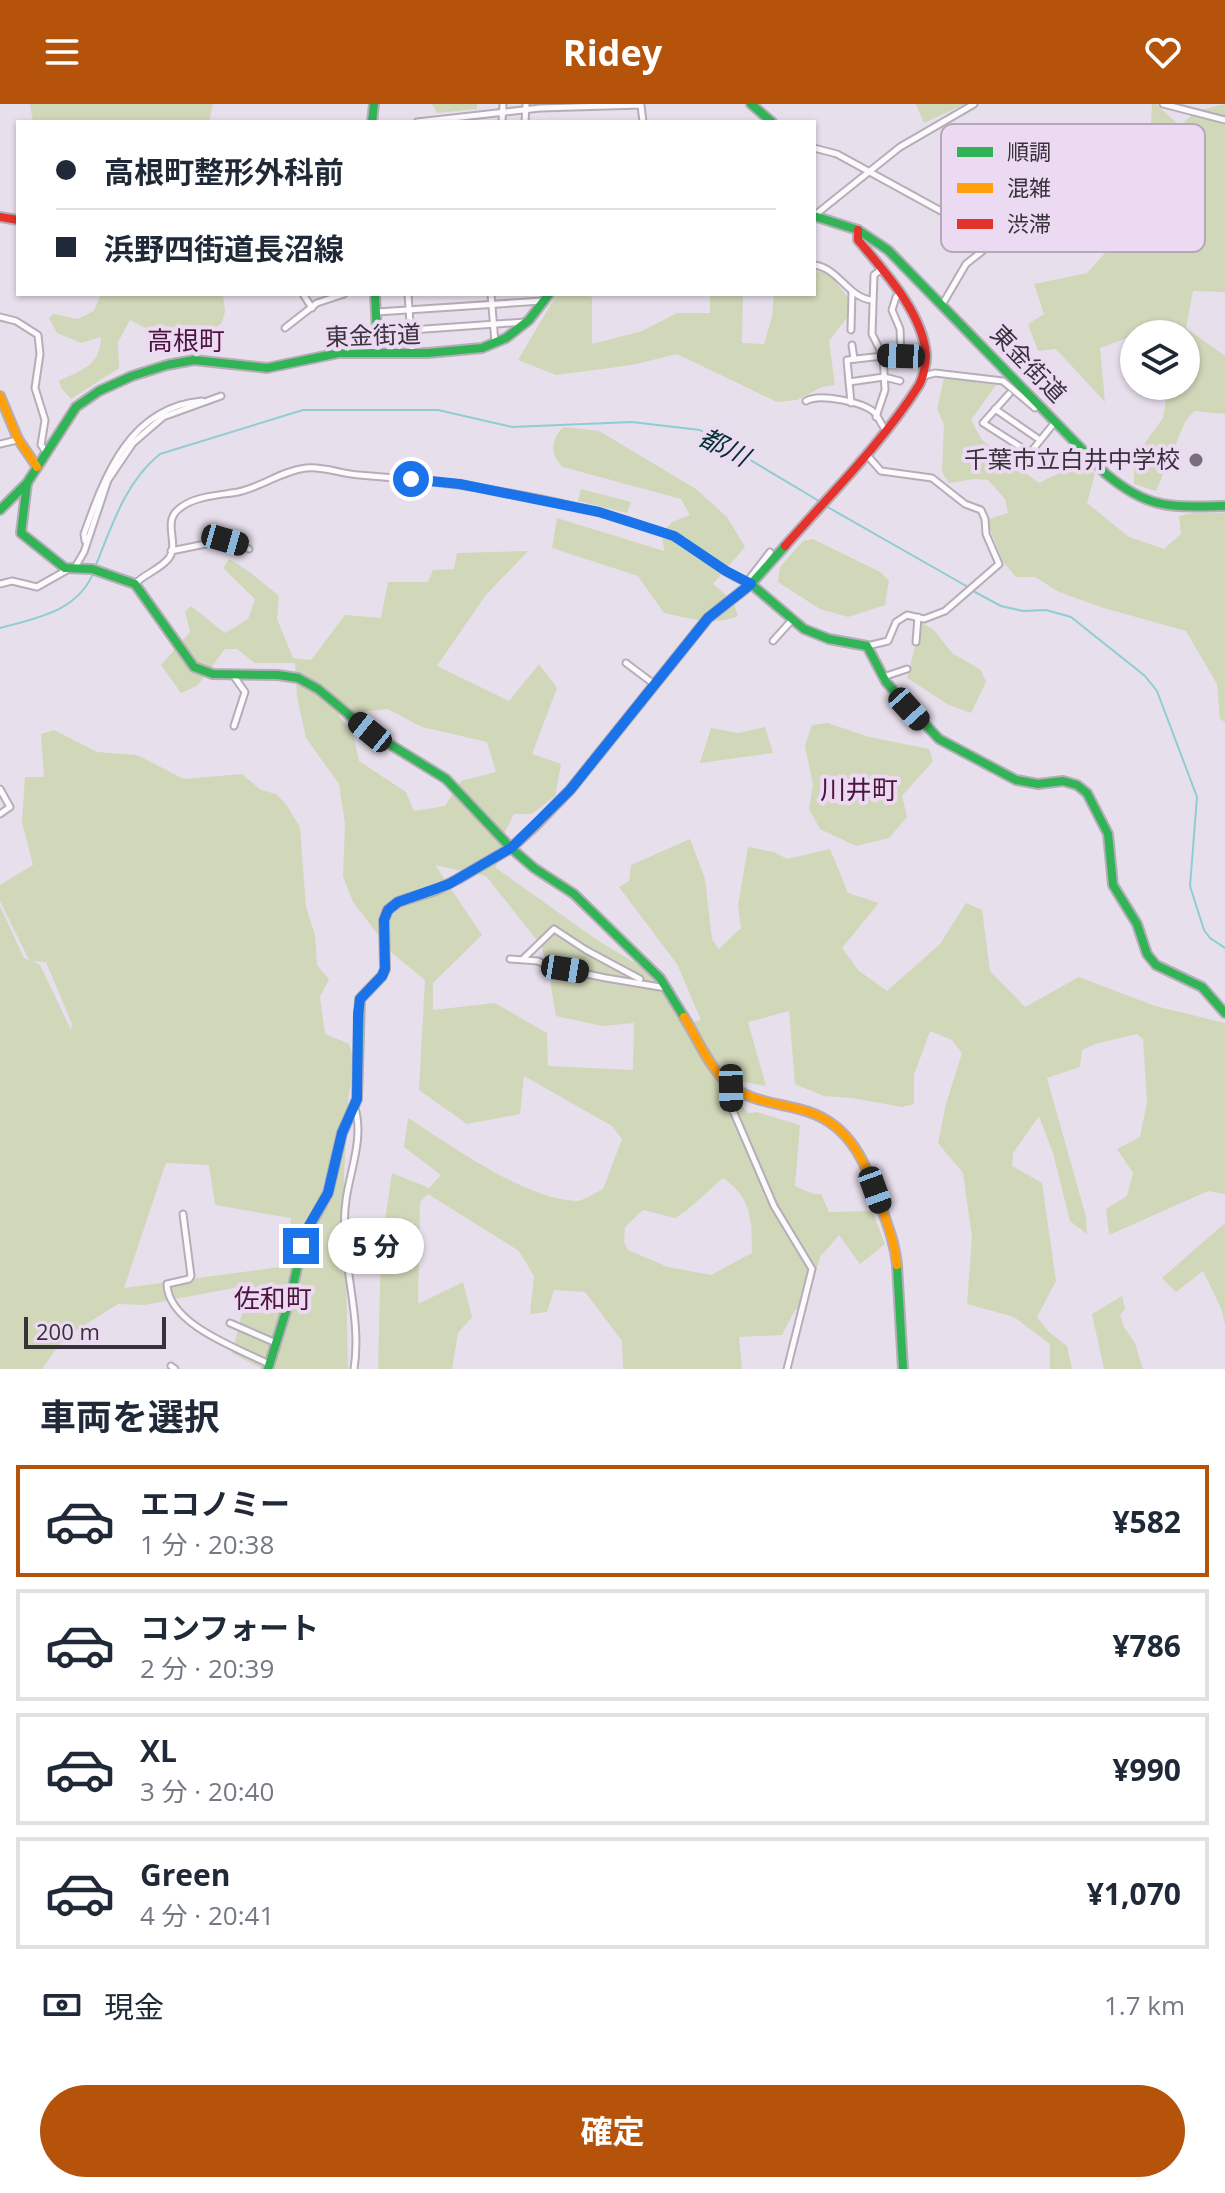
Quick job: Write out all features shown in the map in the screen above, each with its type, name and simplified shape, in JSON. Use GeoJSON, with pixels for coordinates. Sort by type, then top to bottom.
{"type":"FeatureCollection","features":[{"type":"Feature","properties":{"kind":"main road"},"geometry":{"type":"LineString","coordinates":[[751,104],[770,120]]}},
{"type":"Feature","properties":{"kind":"main road","name":"東金街道"},"geometry":{"type":"LineString","coordinates":[[816,217],[858,230],[888,250],[1054,423],[1106,474],[1138,499],[1169,507],[1225,506]]}},
{"type":"Feature","properties":{"kind":"main road"},"geometry":{"type":"LineString","coordinates":[[269,1367],[304,1237],[328,1193],[342,1133],[355,1107],[358,1092],[358,1007],[365,992],[385,969],[384,920],[388,910],[398,902],[449,884],[511,848],[570,790],[708,618],[748,584],[866,454],[923,377],[926,358],[922,335],[902,293],[858,240],[858,230]]}},
{"type":"Feature","properties":{"kind":"main road"},"geometry":{"type":"LineString","coordinates":[[375,296],[378,352]]}},
{"type":"Feature","properties":{"kind":"main road","name":"東金街道"},"geometry":{"type":"LineString","coordinates":[[0,510],[27,483],[76,407],[86,397],[115,383],[192,360],[278,367],[329,354],[465,353],[495,344],[519,331],[530,322],[547,297]]}},
{"type":"Feature","properties":{"kind":"main road"},"geometry":{"type":"LineString","coordinates":[[0,396],[18,439],[37,467]]}},
{"type":"Feature","properties":{"kind":"main road"},"geometry":{"type":"LineString","coordinates":[[27,483],[21,533],[35,546],[71,569],[92,569],[128,579],[135,584],[194,667],[213,674],[298,678],[318,689],[370,732],[446,779],[511,848],[534,868],[574,894],[668,989],[700,1047],[731,1088],[760,1100],[813,1113],[836,1124],[853,1141],[865,1163],[894,1244],[903,1369]]}},
{"type":"Feature","properties":{"kind":"main road"},"geometry":{"type":"LineString","coordinates":[[748,584],[791,621],[818,636],[867,646],[883,677],[939,739],[1016,780],[1038,784],[1063,781],[1083,788],[1092,799],[1108,834],[1115,891],[1137,924],[1147,954],[1162,969],[1202,987],[1225,1013]]}},
{"type":"Feature","properties":{"kind":"street"},"geometry":{"type":"LineString","coordinates":[[502,120],[503,104]]}},
{"type":"Feature","properties":{"kind":"street"},"geometry":{"type":"LineString","coordinates":[[816,214],[867,171],[914,137],[974,104]]}},
{"type":"Feature","properties":{"kind":"street"},"geometry":{"type":"LineString","coordinates":[[1163,104],[1225,120]]}},
{"type":"Feature","properties":{"kind":"street"},"geometry":{"type":"LineString","coordinates":[[446,120],[526,108],[606,105],[641,105],[643,120]]}},
{"type":"Feature","properties":{"kind":"street"},"geometry":{"type":"LineString","coordinates":[[816,149],[837,154],[941,211]]}},
{"type":"Feature","properties":{"kind":"street"},"geometry":{"type":"LineString","coordinates":[[942,305],[954,280],[966,264],[981,252]]}},
{"type":"Feature","properties":{"kind":"street"},"geometry":{"type":"LineString","coordinates":[[816,266],[831,270],[862,299],[872,300]]}},
{"type":"Feature","properties":{"kind":"street"},"geometry":{"type":"LineString","coordinates":[[876,417],[885,390],[883,356],[872,334],[872,300],[874,275],[883,268]]}},
{"type":"Feature","properties":{"kind":"street"},"geometry":{"type":"LineString","coordinates":[[851,330],[852,290]]}},
{"type":"Feature","properties":{"kind":"street"},"geometry":{"type":"LineString","coordinates":[[901,356],[900,329],[892,310],[896,297],[902,293]]}},
{"type":"Feature","properties":{"kind":"street"},"geometry":{"type":"LineString","coordinates":[[304,296],[312,308]]}},
{"type":"Feature","properties":{"kind":"street"},"geometry":{"type":"LineString","coordinates":[[285,328],[312,308],[339,296]]}},
{"type":"Feature","properties":{"kind":"street"},"geometry":{"type":"LineString","coordinates":[[408,296],[412,353]]}},
{"type":"Feature","properties":{"kind":"street"},"geometry":{"type":"LineString","coordinates":[[491,296],[495,344]]}},
{"type":"Feature","properties":{"kind":"street"},"geometry":{"type":"LineString","coordinates":[[376,313],[547,297]]}},
{"type":"Feature","properties":{"kind":"street"},"geometry":{"type":"LineString","coordinates":[[0,317],[16,321],[38,335],[40,354],[35,388],[45,420],[41,445],[46,452]]}},
{"type":"Feature","properties":{"kind":"street"},"geometry":{"type":"LineString","coordinates":[[411,330],[530,322]]}},
{"type":"Feature","properties":{"kind":"street"},"geometry":{"type":"LineString","coordinates":[[852,345],[854,359]]}},
{"type":"Feature","properties":{"kind":"street"},"geometry":{"type":"LineString","coordinates":[[851,403],[847,360],[883,356],[926,358]]}},
{"type":"Feature","properties":{"kind":"street"},"geometry":{"type":"LineString","coordinates":[[923,377],[935,373],[1003,381],[1054,423],[1030,453],[983,423],[1009,394]]}},
{"type":"Feature","properties":{"kind":"street"},"geometry":{"type":"LineString","coordinates":[[849,382],[884,377],[900,381]]}},
{"type":"Feature","properties":{"kind":"street"},"geometry":{"type":"LineString","coordinates":[[0,584],[12,581],[37,587],[71,569],[86,543],[84,534],[102,483],[122,447],[165,409],[221,396]]}},
{"type":"Feature","properties":{"kind":"street"},"geometry":{"type":"LineString","coordinates":[[806,401],[822,396],[851,403],[866,409],[886,430]]}},
{"type":"Feature","properties":{"kind":"street"},"geometry":{"type":"LineString","coordinates":[[995,409],[1040,440]]}},
{"type":"Feature","properties":{"kind":"street"},"geometry":{"type":"LineString","coordinates":[[0,444],[18,439]]}},
{"type":"Feature","properties":{"kind":"street"},"geometry":{"type":"LineString","coordinates":[[866,454],[883,472],[921,475],[937,481],[965,504],[981,510],[986,534],[999,564],[945,611],[931,618],[907,615],[896,622],[888,641],[867,646]]}},
{"type":"Feature","properties":{"kind":"street"},"geometry":{"type":"LineString","coordinates":[[135,584],[168,559],[171,551],[170,522],[172,515],[183,505],[257,487],[281,474],[316,467],[347,474],[460,484],[599,512],[674,536],[748,584],[770,552]]}},
{"type":"Feature","properties":{"kind":"street"},"geometry":{"type":"LineString","coordinates":[[171,551],[225,540],[249,549]]}},
{"type":"Feature","properties":{"kind":"street"},"geometry":{"type":"LineString","coordinates":[[916,642],[918,617]]}},
{"type":"Feature","properties":{"kind":"street"},"geometry":{"type":"LineString","coordinates":[[773,641],[791,621]]}},
{"type":"Feature","properties":{"kind":"street"},"geometry":{"type":"LineString","coordinates":[[626,663],[654,684]]}},
{"type":"Feature","properties":{"kind":"street"},"geometry":{"type":"LineString","coordinates":[[883,677],[907,669]]}},
{"type":"Feature","properties":{"kind":"street"},"geometry":{"type":"LineString","coordinates":[[233,675],[245,692],[234,726]]}},
{"type":"Feature","properties":{"kind":"street"},"geometry":{"type":"LineString","coordinates":[[0,789],[10,807],[0,814]]}},
{"type":"Feature","properties":{"kind":"street"},"geometry":{"type":"LineString","coordinates":[[523,960],[554,929],[640,979]]}},
{"type":"Feature","properties":{"kind":"street"},"geometry":{"type":"LineString","coordinates":[[510,959],[538,961],[548,966],[668,989]]}},
{"type":"Feature","properties":{"kind":"street"},"geometry":{"type":"LineString","coordinates":[[731,1088],[731,1106],[774,1206],[812,1269],[787,1369]]}},
{"type":"Feature","properties":{"kind":"street"},"geometry":{"type":"LineString","coordinates":[[354,1369],[354,1327],[345,1231],[346,1200],[355,1161],[358,1116],[355,1107]]}},
{"type":"Feature","properties":{"kind":"street"},"geometry":{"type":"LineString","coordinates":[[183,1214],[191,1276],[167,1285],[176,1311],[269,1367]]}},
{"type":"Feature","properties":{"kind":"street"},"geometry":{"type":"LineString","coordinates":[[230,1323],[277,1343]]}},
{"type":"Feature","properties":{"kind":"green space"},"geometry":{"type":"Polygon","coordinates":[[[30,104],[213,104],[209,120],[33,120],[30,104]]]}},
{"type":"Feature","properties":{"kind":"green space"},"geometry":{"type":"Polygon","coordinates":[[[432,104],[477,104],[477,109],[437,113],[432,104]]]}},
{"type":"Feature","properties":{"kind":"green space"},"geometry":{"type":"Polygon","coordinates":[[[916,104],[965,104],[924,123],[916,104]]]}},
{"type":"Feature","properties":{"kind":"green space"},"geometry":{"type":"Polygon","coordinates":[[[1152,104],[1156,104],[1178,124],[1151,124],[1152,104]]]}},
{"type":"Feature","properties":{"kind":"green space"},"geometry":{"type":"Polygon","coordinates":[[[1225,104],[1225,292],[1193,291],[1188,320],[1120,320],[1120,341],[1100,348],[1105,402],[1056,349],[1038,351],[1028,324],[1044,314],[1034,284],[1087,273],[1106,252],[1205,252],[1205,124],[1182,124],[1196,111],[1225,104]]]}},
{"type":"Feature","properties":{"kind":"green space"},"geometry":{"type":"Polygon","coordinates":[[[816,271],[828,272],[850,300],[848,316],[829,341],[835,385],[822,387],[797,400],[777,402],[677,354],[632,365],[556,375],[518,360],[556,296],[590,296],[592,344],[642,331],[677,313],[710,313],[710,296],[743,296],[742,343],[764,344],[772,317],[774,296],[816,296],[816,271]]]}},
{"type":"Feature","properties":{"kind":"green space"},"geometry":{"type":"Polygon","coordinates":[[[100,296],[223,296],[225,312],[221,324],[192,342],[167,339],[130,320],[118,342],[119,368],[71,399],[59,381],[94,361],[101,337],[81,343],[57,333],[49,318],[53,314],[78,319],[94,311],[100,296]]]}},
{"type":"Feature","properties":{"kind":"green space"},"geometry":{"type":"Polygon","coordinates":[[[1200,338],[1225,356],[1225,414],[1194,411],[1185,422],[1156,491],[1134,484],[1134,458],[1163,418],[1166,400],[1200,400],[1200,338]]]}},
{"type":"Feature","properties":{"kind":"green space"},"geometry":{"type":"Polygon","coordinates":[[[944,378],[996,385],[971,420],[982,440],[1039,483],[1081,462],[1095,474],[1087,503],[1129,537],[1164,549],[1181,534],[1179,516],[1225,513],[1225,722],[1220,719],[1217,684],[1186,631],[1059,592],[1035,577],[1016,577],[1004,563],[986,520],[1008,513],[1005,499],[988,480],[949,483],[942,472],[944,424],[937,409],[944,378]]]}},
{"type":"Feature","properties":{"kind":"green space"},"geometry":{"type":"Polygon","coordinates":[[[564,427],[599,431],[696,489],[727,517],[745,547],[713,584],[733,601],[738,616],[711,621],[664,613],[638,576],[552,548],[557,518],[664,551],[662,533],[672,522],[690,515],[681,499],[563,467],[553,447],[564,427]]]}},
{"type":"Feature","properties":{"kind":"green space"},"geometry":{"type":"Polygon","coordinates":[[[581,489],[631,502],[627,513],[578,501],[581,489]]]}},
{"type":"Feature","properties":{"kind":"green space"},"geometry":{"type":"Polygon","coordinates":[[[813,539],[880,572],[889,580],[885,605],[848,617],[820,609],[778,582],[780,567],[803,541],[813,539]]]}},
{"type":"Feature","properties":{"kind":"green space"},"geometry":{"type":"Polygon","coordinates":[[[528,551],[485,596],[437,666],[509,701],[539,664],[557,688],[532,754],[561,764],[555,796],[532,814],[514,814],[503,836],[496,868],[597,940],[637,964],[674,999],[682,1025],[701,1020],[677,964],[619,887],[629,881],[631,865],[690,839],[705,879],[712,939],[719,949],[741,928],[738,905],[748,847],[774,852],[787,859],[830,849],[848,893],[879,903],[842,948],[859,971],[887,991],[940,944],[966,903],[982,910],[990,971],[1025,1007],[1079,977],[1155,1006],[1225,1023],[1225,1194],[1208,1191],[1109,1235],[1106,1209],[1127,1196],[1133,1173],[1117,1149],[1140,1137],[1147,1102],[1143,1039],[1137,1034],[1082,1050],[1080,1067],[1047,1078],[1086,1217],[1087,1234],[1070,1221],[1053,1153],[1039,1116],[1013,1153],[1012,1166],[1042,1183],[1056,1281],[1037,1317],[1049,1332],[1067,1346],[1072,1369],[1050,1369],[1050,1344],[1014,1317],[967,1304],[972,1237],[963,1173],[938,1143],[962,1053],[952,1040],[930,1031],[914,1075],[914,1104],[902,1107],[824,1096],[795,1084],[789,1011],[748,1022],[766,1086],[739,1081],[729,1090],[748,1113],[756,1112],[800,1125],[795,1186],[821,1194],[829,1212],[872,1211],[885,1244],[860,1264],[839,1235],[820,1257],[807,1303],[795,1310],[782,1335],[739,1337],[742,1369],[623,1369],[622,1341],[585,1292],[554,1290],[547,1312],[530,1314],[534,1276],[519,1251],[428,1194],[420,1202],[418,1304],[463,1282],[472,1317],[458,1333],[452,1369],[378,1369],[381,1248],[392,1173],[429,1188],[441,1175],[404,1147],[408,1118],[511,1181],[555,1198],[575,1201],[603,1189],[622,1139],[612,1126],[524,1076],[520,1114],[467,1124],[419,1090],[425,980],[393,954],[353,902],[343,877],[345,824],[339,784],[306,738],[297,697],[295,663],[255,663],[237,649],[225,649],[197,686],[181,693],[161,665],[190,632],[185,611],[191,606],[225,633],[248,619],[255,599],[223,568],[229,559],[279,596],[277,619],[293,658],[311,660],[345,615],[381,618],[388,582],[428,582],[433,570],[454,569],[457,553],[528,551]],[[388,709],[338,715],[353,733],[359,761],[406,792],[414,811],[445,806],[461,781],[496,772],[487,742],[422,727],[388,709]],[[435,865],[482,935],[433,983],[433,1010],[495,1003],[547,1033],[548,1066],[633,1070],[634,1023],[602,1026],[556,1016],[551,973],[540,944],[486,876],[435,865]],[[723,1178],[675,1218],[643,1210],[625,1227],[624,1242],[628,1250],[668,1267],[711,1275],[752,1253],[752,1230],[745,1202],[723,1178]]]}},
{"type":"Feature","properties":{"kind":"green space"},"geometry":{"type":"Polygon","coordinates":[[[921,623],[933,629],[952,653],[981,670],[986,682],[971,713],[949,705],[907,678],[921,623]]]}},
{"type":"Feature","properties":{"kind":"green space"},"geometry":{"type":"Polygon","coordinates":[[[828,723],[869,737],[929,749],[933,761],[902,796],[907,817],[889,838],[856,846],[820,829],[809,809],[813,784],[805,746],[812,725],[828,723]]]}},
{"type":"Feature","properties":{"kind":"green space"},"geometry":{"type":"Polygon","coordinates":[[[765,727],[773,753],[700,763],[711,728],[738,733],[765,727]]]}},
{"type":"Feature","properties":{"kind":"green space"},"geometry":{"type":"Polygon","coordinates":[[[54,730],[97,752],[137,755],[184,779],[242,774],[261,790],[276,794],[300,827],[306,907],[315,935],[317,965],[329,979],[320,997],[325,1034],[349,1044],[354,1060],[348,1101],[344,1175],[348,1369],[262,1369],[232,1353],[249,1285],[144,1305],[118,1304],[63,1339],[42,1369],[0,1369],[0,906],[24,958],[29,960],[0,901],[0,885],[33,865],[22,822],[25,777],[44,777],[41,734],[54,730]],[[32,961],[40,965],[71,1030],[72,1024],[46,962],[32,961]],[[166,1163],[124,1288],[287,1266],[291,1218],[215,1205],[209,1165],[166,1163]]]}},
{"type":"Feature","properties":{"kind":"green space"},"geometry":{"type":"Polygon","coordinates":[[[1225,1223],[1225,1324],[1221,1308],[1203,1271],[1176,1292],[1162,1278],[1225,1223]]]}},
{"type":"Feature","properties":{"kind":"green space"},"geometry":{"type":"Polygon","coordinates":[[[1122,1296],[1125,1309],[1120,1315],[1135,1343],[1143,1369],[1104,1369],[1092,1314],[1122,1296]]]}},
{"type":"Feature","properties":{"kind":"waterway","name":"都川"},"geometry":{"type":"LineString","coordinates":[[96,565],[129,490],[160,454],[303,410],[438,410],[512,427],[632,422],[700,430],[819,501]]}},
{"type":"Feature","properties":{"kind":"waterway","name":"都川"},"geometry":{"type":"LineString","coordinates":[[824,505],[968,587]]}},
{"type":"Feature","properties":{"kind":"waterway","name":"都川"},"geometry":{"type":"LineString","coordinates":[[0,628],[42,616],[67,604],[87,585],[94,571]]}},
{"type":"Feature","properties":{"kind":"waterway","name":"都川"},"geometry":{"type":"LineString","coordinates":[[973,591],[1001,606],[1023,611],[1046,610],[1071,617],[1145,676],[1157,691],[1197,797],[1190,886],[1204,930],[1225,948]]}},
{"type":"Feature","properties":{"kind":"traffic: fast"},"geometry":{"type":"LineString","coordinates":[[372,120],[374,104]]}},
{"type":"Feature","properties":{"kind":"traffic: fast"},"geometry":{"type":"LineString","coordinates":[[751,104],[770,120]]}},
{"type":"Feature","properties":{"kind":"traffic: fast"},"geometry":{"type":"LineString","coordinates":[[816,217],[858,230],[888,250],[1121,486],[1162,504],[1225,506]]}},
{"type":"Feature","properties":{"kind":"traffic: fast"},"geometry":{"type":"LineString","coordinates":[[375,296],[378,352]]}},
{"type":"Feature","properties":{"kind":"traffic: fast"},"geometry":{"type":"LineString","coordinates":[[0,510],[27,483],[76,407],[99,391],[132,376],[194,360],[267,368],[339,353],[428,353],[482,348],[506,338],[529,320],[547,296]]}},
{"type":"Feature","properties":{"kind":"traffic: fast"},"geometry":{"type":"LineString","coordinates":[[27,483],[21,533],[65,568],[92,569],[135,584],[194,667],[213,674],[298,678],[318,689],[370,732],[446,779],[511,848],[534,868],[574,894],[660,978],[684,1017]]}},
{"type":"Feature","properties":{"kind":"traffic: fast"},"geometry":{"type":"LineString","coordinates":[[268,1369],[291,1295],[304,1237],[328,1193],[342,1133],[357,1099],[360,999],[385,969],[384,920],[388,910],[398,902],[458,879],[511,848],[535,826],[570,790],[708,618],[751,584],[785,546]]}},
{"type":"Feature","properties":{"kind":"traffic: fast"},"geometry":{"type":"LineString","coordinates":[[751,584],[804,629],[829,639],[867,646],[886,682],[939,739],[1016,780],[1038,784],[1063,781],[1077,785],[1087,793],[1108,834],[1113,885],[1137,924],[1147,954],[1156,965],[1202,987],[1225,1013]]}},
{"type":"Feature","properties":{"kind":"traffic: fast"},"geometry":{"type":"LineString","coordinates":[[897,1265],[903,1369]]}},
{"type":"Feature","properties":{"kind":"traffic: slow"},"geometry":{"type":"LineString","coordinates":[[0,396],[18,439],[37,467]]}},
{"type":"Feature","properties":{"kind":"traffic: slow"},"geometry":{"type":"LineString","coordinates":[[684,1017],[709,1061],[728,1084],[757,1099],[809,1112],[837,1127],[847,1138],[863,1163],[875,1191],[891,1235],[897,1265]]}},
{"type":"Feature","properties":{"kind":"traffic: jam"},"geometry":{"type":"LineString","coordinates":[[0,217],[16,220]]}},
{"type":"Feature","properties":{"kind":"traffic: jam"},"geometry":{"type":"LineString","coordinates":[[785,546],[889,427],[919,385],[924,371],[926,355],[918,324],[901,293],[858,240],[858,230]]}},
{"type":"Feature","properties":{"kind":"place","name":"千葉市立白井中学校"},"geometry":{"type":"Point","coordinates":[1196,460]}},
{"type":"Feature","properties":{"kind":"district","name":"高根町"},"geometry":{"type":"Point","coordinates":[186,341]}},
{"type":"Feature","properties":{"kind":"district","name":"川井町"},"geometry":{"type":"Point","coordinates":[859,790]}},
{"type":"Feature","properties":{"kind":"district","name":"佐和町"},"geometry":{"type":"Point","coordinates":[273,1299]}},
{"type":"Feature","properties":{"kind":"route"},"geometry":{"type":"LineString","coordinates":[[301,1246],[328,1193],[342,1133],[355,1107],[358,1092],[358,1007],[360,999],[385,969],[384,920],[388,910],[398,902],[449,884],[511,848],[570,790],[708,618],[751,584],[662,531],[534,497],[411,479]]}}]}
